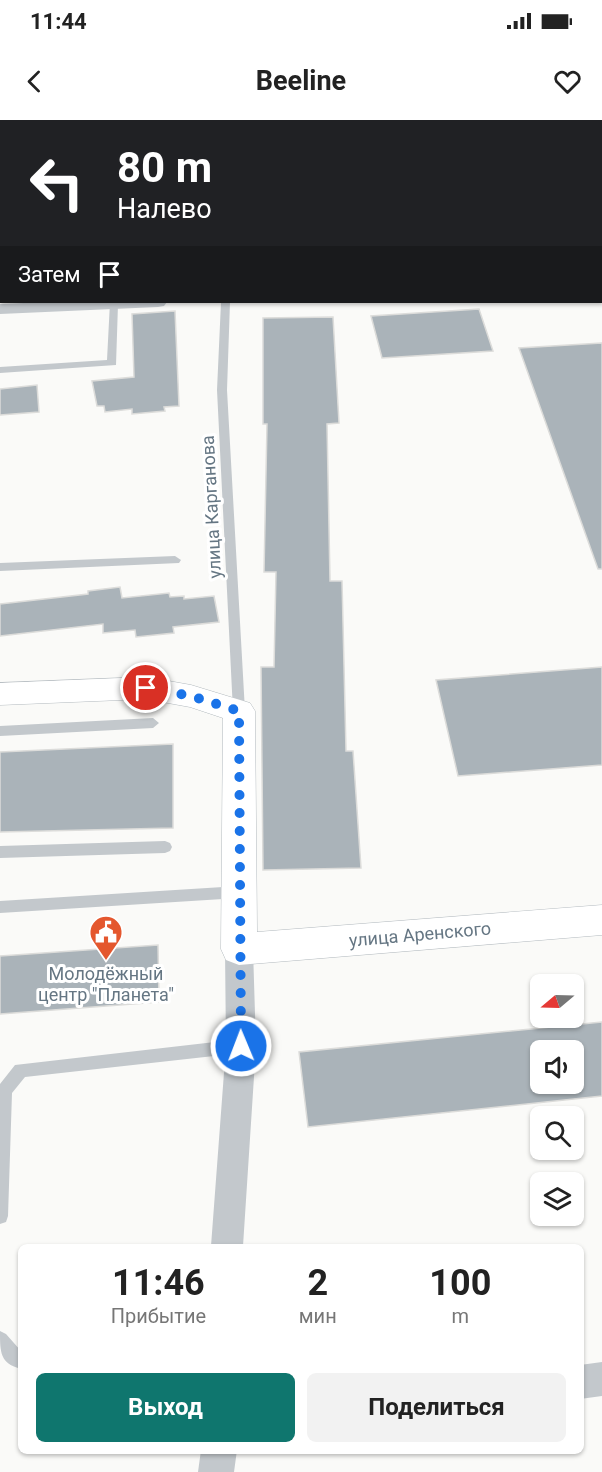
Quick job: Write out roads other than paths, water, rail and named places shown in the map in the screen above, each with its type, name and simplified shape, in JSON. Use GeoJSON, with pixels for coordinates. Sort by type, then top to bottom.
{"type":"FeatureCollection","features":[{"type":"Feature","properties":{"kind":"street"},"geometry":{"type":"LineString","coordinates":[[0,309],[135,303]]}},
{"type":"Feature","properties":{"kind":"street"},"geometry":{"type":"LineString","coordinates":[[0,694],[146,688],[191,696],[239,711],[241,1046],[227,1244]]}},
{"type":"Feature","properties":{"kind":"street","name":"улица Аренского"},"geometry":{"type":"LineString","coordinates":[[239,949],[602,920]]}},
{"type":"Feature","properties":{"kind":"street"},"geometry":{"type":"LineString","coordinates":[[584,1381],[602,1379]]}},
{"type":"Feature","properties":{"kind":"street"},"geometry":{"type":"LineString","coordinates":[[216,1472],[218,1454]]}},
{"type":"Feature","properties":{"kind":"lane","name":"улица Карганова"},"geometry":{"type":"LineString","coordinates":[[225,303],[222,390],[239,711]]}},
{"type":"Feature","properties":{"kind":"lane"},"geometry":{"type":"LineString","coordinates":[[0,370],[112,363],[112,304]]}},
{"type":"Feature","properties":{"kind":"lane"},"geometry":{"type":"LineString","coordinates":[[0,567],[176,560]]}},
{"type":"Feature","properties":{"kind":"lane"},"geometry":{"type":"LineString","coordinates":[[0,731],[153,723]]}},
{"type":"Feature","properties":{"kind":"lane"},"geometry":{"type":"LineString","coordinates":[[0,852],[165,847]]}},
{"type":"Feature","properties":{"kind":"lane"},"geometry":{"type":"LineString","coordinates":[[0,907],[239,892]]}},
{"type":"Feature","properties":{"kind":"lane"},"geometry":{"type":"LineString","coordinates":[[0,1216],[4,1092],[21,1070],[241,1046]]}},
{"type":"Feature","properties":{"kind":"lane"},"geometry":{"type":"LineString","coordinates":[[0,1340],[13,1358],[18,1359]]}},
{"type":"Feature","properties":{"kind":"place","name":"Молодёжный центр \"Планета\""},"geometry":{"type":"Point","coordinates":[106,961]}}]}
